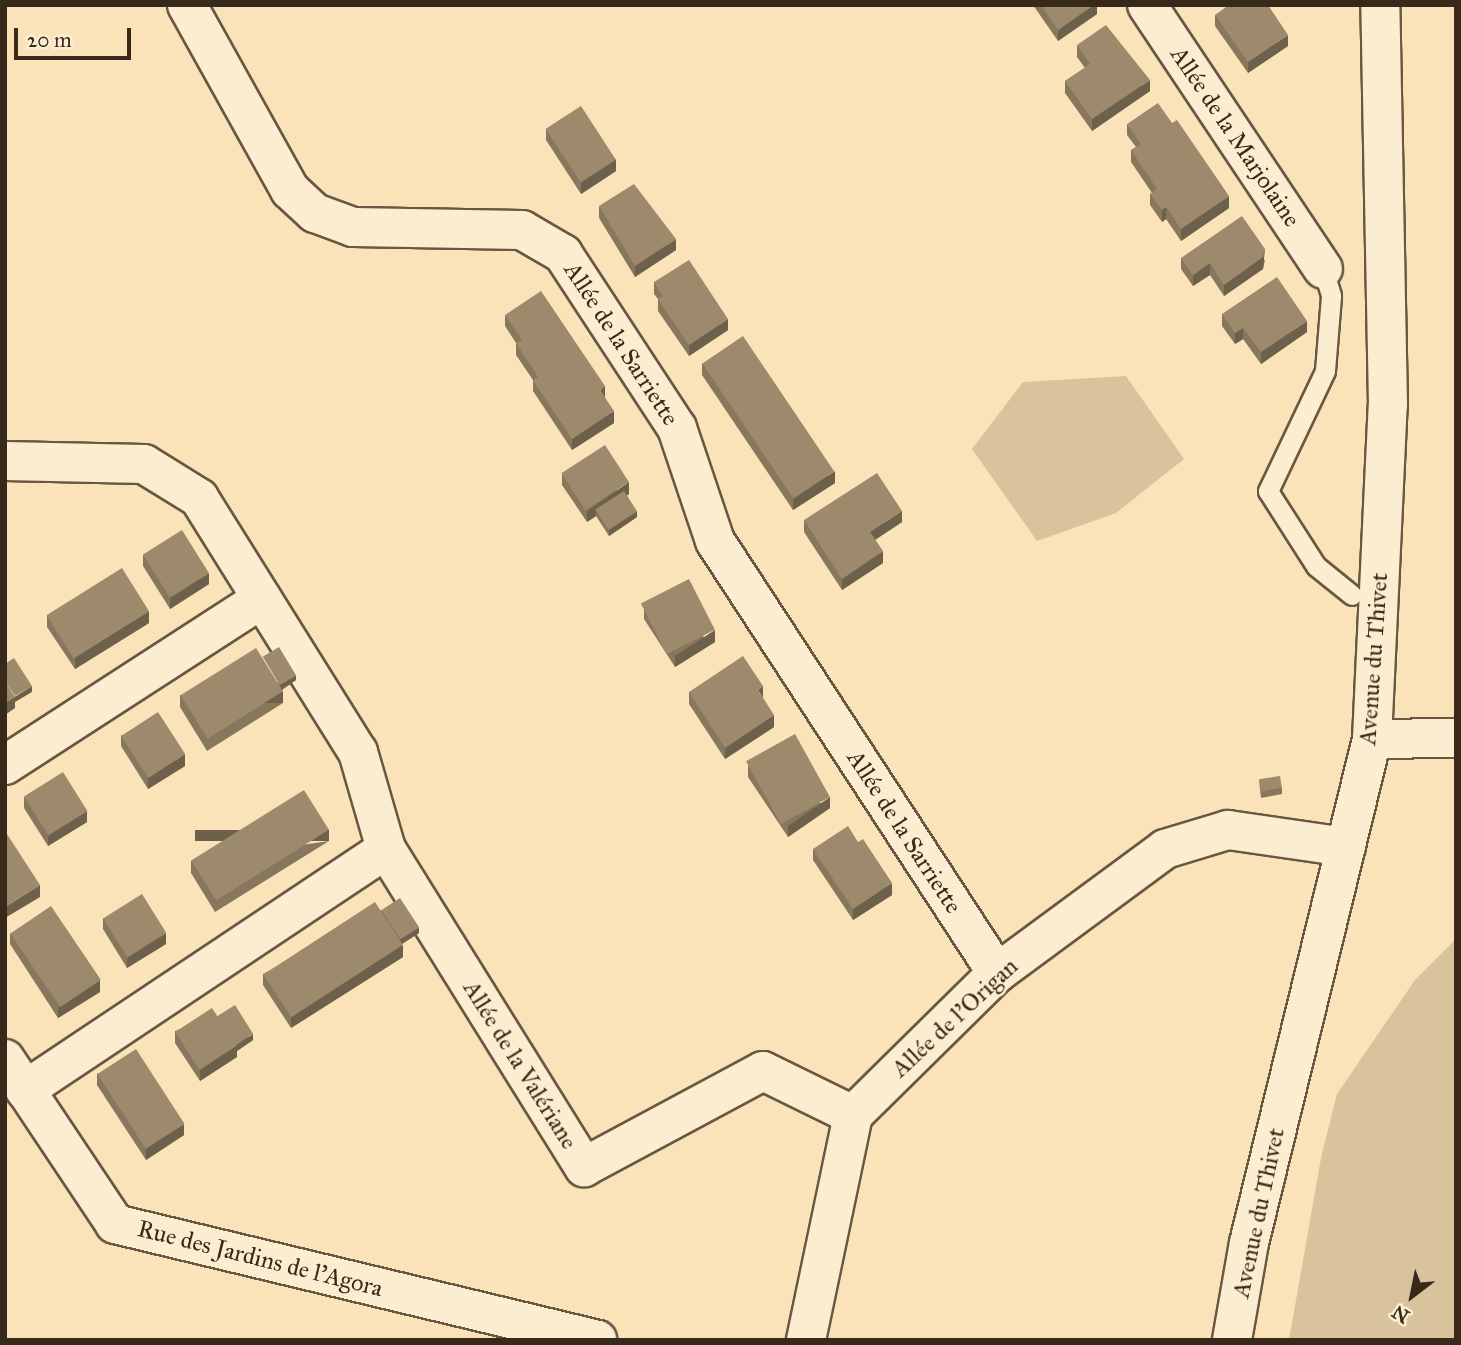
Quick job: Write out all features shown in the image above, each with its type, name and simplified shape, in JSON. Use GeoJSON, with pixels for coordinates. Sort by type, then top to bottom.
{"type":"FeatureCollection","features":[{"type":"Feature","properties":{"kind":"street","name":"Allée de la Sarriette"},"geometry":{"type":"LineString","coordinates":[[187,5],[290,190],[315,213],[353,227],[522,230],[563,254],[677,428],[715,541],[997,973]]}},
{"type":"Feature","properties":{"kind":"street","name":"Allée de la Marjolaine"},"geometry":{"type":"LineString","coordinates":[[1147,5],[1323,269]]}},
{"type":"Feature","properties":{"kind":"street","name":"Avenue du Thivet"},"geometry":{"type":"LineString","coordinates":[[1232,1340],[1249,1243],[1372,738],[1388,405],[1380,5]]}},
{"type":"Feature","properties":{"kind":"street","name":"Allée de la Valériane"},"geometry":{"type":"LineString","coordinates":[[5,461],[144,464],[199,498],[358,752],[386,849],[584,1167],[764,1071],[853,1115]]}},
{"type":"Feature","properties":{"kind":"street"},"geometry":{"type":"LineString","coordinates":[[5,765],[262,599]]}},
{"type":"Feature","properties":{"kind":"street"},"geometry":{"type":"LineString","coordinates":[[1372,738],[1456,738]]}},
{"type":"Feature","properties":{"kind":"street","name":"Allée de l'Origan"},"geometry":{"type":"LineString","coordinates":[[853,1115],[997,973],[1166,849],[1228,830],[1346,847]]}},
{"type":"Feature","properties":{"kind":"street"},"geometry":{"type":"LineString","coordinates":[[15,1074],[386,849]]}},
{"type":"Feature","properties":{"kind":"street","name":"Rue des Jardins de l'Agora"},"geometry":{"type":"LineString","coordinates":[[15,1074],[115,1224],[597,1340]]}},
{"type":"Feature","properties":{"kind":"street"},"geometry":{"type":"LineString","coordinates":[[806,1340],[853,1115]]}},
{"type":"Feature","properties":{"kind":"lane"},"geometry":{"type":"LineString","coordinates":[[1323,269],[1331,296],[1325,371],[1268,492],[1316,566],[1352,595]]}},
{"type":"Feature","properties":{"kind":"shaded area"},"geometry":{"type":"Polygon","coordinates":[[[1126,376],[1184,459],[1116,513],[1037,541],[972,449],[1023,382],[1126,376]]]}},
{"type":"Feature","properties":{"kind":"shaded area"},"geometry":{"type":"Polygon","coordinates":[[[1456,939],[1456,1340],[1289,1340],[1321,1158],[1337,1094],[1415,980],[1456,939]]]}},
{"type":"Feature","properties":{"kind":"building"},"geometry":{"type":"Polygon","coordinates":[[[1041,5],[1094,5],[1058,30],[1041,5]]]}},
{"type":"Feature","properties":{"kind":"building"},"geometry":{"type":"Polygon","coordinates":[[[1229,5],[1268,5],[1288,35],[1248,62],[1215,15],[1229,5]]]}},
{"type":"Feature","properties":{"kind":"building"},"geometry":{"type":"Polygon","coordinates":[[[1106,25],[1150,80],[1092,119],[1065,81],[1090,64],[1077,45],[1106,25]]]}},
{"type":"Feature","properties":{"kind":"building"},"geometry":{"type":"Polygon","coordinates":[[[1158,103],[1172,123],[1177,120],[1229,196],[1181,229],[1166,207],[1162,210],[1150,194],[1157,189],[1131,150],[1141,144],[1127,124],[1158,103]]]}},
{"type":"Feature","properties":{"kind":"building"},"geometry":{"type":"Polygon","coordinates":[[[581,106],[616,160],[581,183],[546,129],[581,106]]]}},
{"type":"Feature","properties":{"kind":"building"},"geometry":{"type":"Polygon","coordinates":[[[634,184],[676,239],[635,266],[599,206],[634,184]]]}},
{"type":"Feature","properties":{"kind":"building"},"geometry":{"type":"Polygon","coordinates":[[[1242,216],[1265,249],[1263,257],[1224,285],[1210,263],[1193,275],[1181,258],[1242,216]]]}},
{"type":"Feature","properties":{"kind":"building"},"geometry":{"type":"Polygon","coordinates":[[[689,260],[728,319],[689,345],[658,299],[663,296],[654,282],[689,260]]]}},
{"type":"Feature","properties":{"kind":"building"},"geometry":{"type":"Polygon","coordinates":[[[1277,277],[1307,321],[1261,352],[1243,328],[1235,333],[1222,314],[1277,277]]]}},
{"type":"Feature","properties":{"kind":"building"},"geometry":{"type":"Polygon","coordinates":[[[541,291],[605,386],[600,390],[614,411],[572,439],[533,380],[538,377],[516,343],[522,340],[505,315],[541,291]]]}},
{"type":"Feature","properties":{"kind":"building"},"geometry":{"type":"Polygon","coordinates":[[[743,336],[834,471],[794,499],[702,363],[743,336]]]}},
{"type":"Feature","properties":{"kind":"building"},"geometry":{"type":"Polygon","coordinates":[[[605,445],[629,482],[585,510],[561,473],[605,445]]]}},
{"type":"Feature","properties":{"kind":"building"},"geometry":{"type":"Polygon","coordinates":[[[877,473],[902,511],[870,532],[883,551],[842,579],[804,520],[877,473]]]}},
{"type":"Feature","properties":{"kind":"building"},"geometry":{"type":"Polygon","coordinates":[[[624,491],[637,511],[609,530],[595,510],[624,491]]]}},
{"type":"Feature","properties":{"kind":"building"},"geometry":{"type":"Polygon","coordinates":[[[182,530],[209,573],[170,598],[143,554],[182,530]]]}},
{"type":"Feature","properties":{"kind":"building"},"geometry":{"type":"Polygon","coordinates":[[[122,568],[149,611],[74,658],[47,615],[122,568]]]}},
{"type":"Feature","properties":{"kind":"building"},"geometry":{"type":"Polygon","coordinates":[[[689,579],[715,630],[667,654],[641,604],[689,579]]]}},
{"type":"Feature","properties":{"kind":"building"},"geometry":{"type":"Polygon","coordinates":[[[279,647],[296,675],[280,685],[263,657],[279,647]]]}},
{"type":"Feature","properties":{"kind":"building"},"geometry":{"type":"Polygon","coordinates":[[[256,648],[283,691],[208,738],[181,695],[256,648]]]}},
{"type":"Feature","properties":{"kind":"building"},"geometry":{"type":"Polygon","coordinates":[[[743,656],[763,686],[758,690],[774,715],[725,748],[689,692],[743,656]]]}},
{"type":"Feature","properties":{"kind":"building"},"geometry":{"type":"Polygon","coordinates":[[[14,658],[32,686],[15,696],[5,681],[5,664],[14,658]]]}},
{"type":"Feature","properties":{"kind":"building"},"geometry":{"type":"Polygon","coordinates":[[[5,681],[15,697],[5,703],[5,681]]]}},
{"type":"Feature","properties":{"kind":"building"},"geometry":{"type":"Polygon","coordinates":[[[158,712],[185,754],[148,778],[121,736],[158,712]]]}},
{"type":"Feature","properties":{"kind":"building"},"geometry":{"type":"Polygon","coordinates":[[[795,734],[830,797],[781,824],[746,761],[795,734]]]}},
{"type":"Feature","properties":{"kind":"building"},"geometry":{"type":"Polygon","coordinates":[[[63,772],[87,811],[48,835],[24,796],[63,772]]]}},
{"type":"Feature","properties":{"kind":"building"},"geometry":{"type":"Polygon","coordinates":[[[1280,776],[1282,788],[1261,791],[1259,779],[1280,776]]]}},
{"type":"Feature","properties":{"kind":"building"},"geometry":{"type":"Polygon","coordinates":[[[304,790],[329,830],[216,900],[191,860],[304,790]]]}},
{"type":"Feature","properties":{"kind":"building"},"geometry":{"type":"Polygon","coordinates":[[[848,826],[858,842],[863,839],[892,883],[853,909],[813,849],[848,826]]]}},
{"type":"Feature","properties":{"kind":"building"},"geometry":{"type":"Polygon","coordinates":[[[5,831],[40,885],[5,907],[5,831]]]}},
{"type":"Feature","properties":{"kind":"building"},"geometry":{"type":"Polygon","coordinates":[[[142,894],[166,933],[127,957],[103,918],[142,894]]]}},
{"type":"Feature","properties":{"kind":"building"},"geometry":{"type":"Polygon","coordinates":[[[400,898],[419,927],[401,939],[382,910],[400,898]]]}},
{"type":"Feature","properties":{"kind":"building"},"geometry":{"type":"Polygon","coordinates":[[[375,902],[403,945],[291,1017],[263,974],[375,902]]]}},
{"type":"Feature","properties":{"kind":"building"},"geometry":{"type":"Polygon","coordinates":[[[51,906],[101,980],[60,1007],[10,933],[51,906]]]}},
{"type":"Feature","properties":{"kind":"building"},"geometry":{"type":"Polygon","coordinates":[[[235,1005],[253,1034],[235,1045],[217,1016],[235,1005]]]}},
{"type":"Feature","properties":{"kind":"building"},"geometry":{"type":"Polygon","coordinates":[[[212,1008],[237,1046],[200,1070],[175,1032],[212,1008]]]}},
{"type":"Feature","properties":{"kind":"building"},"geometry":{"type":"Polygon","coordinates":[[[136,1049],[184,1124],[146,1149],[97,1074],[136,1049]]]}}]}
